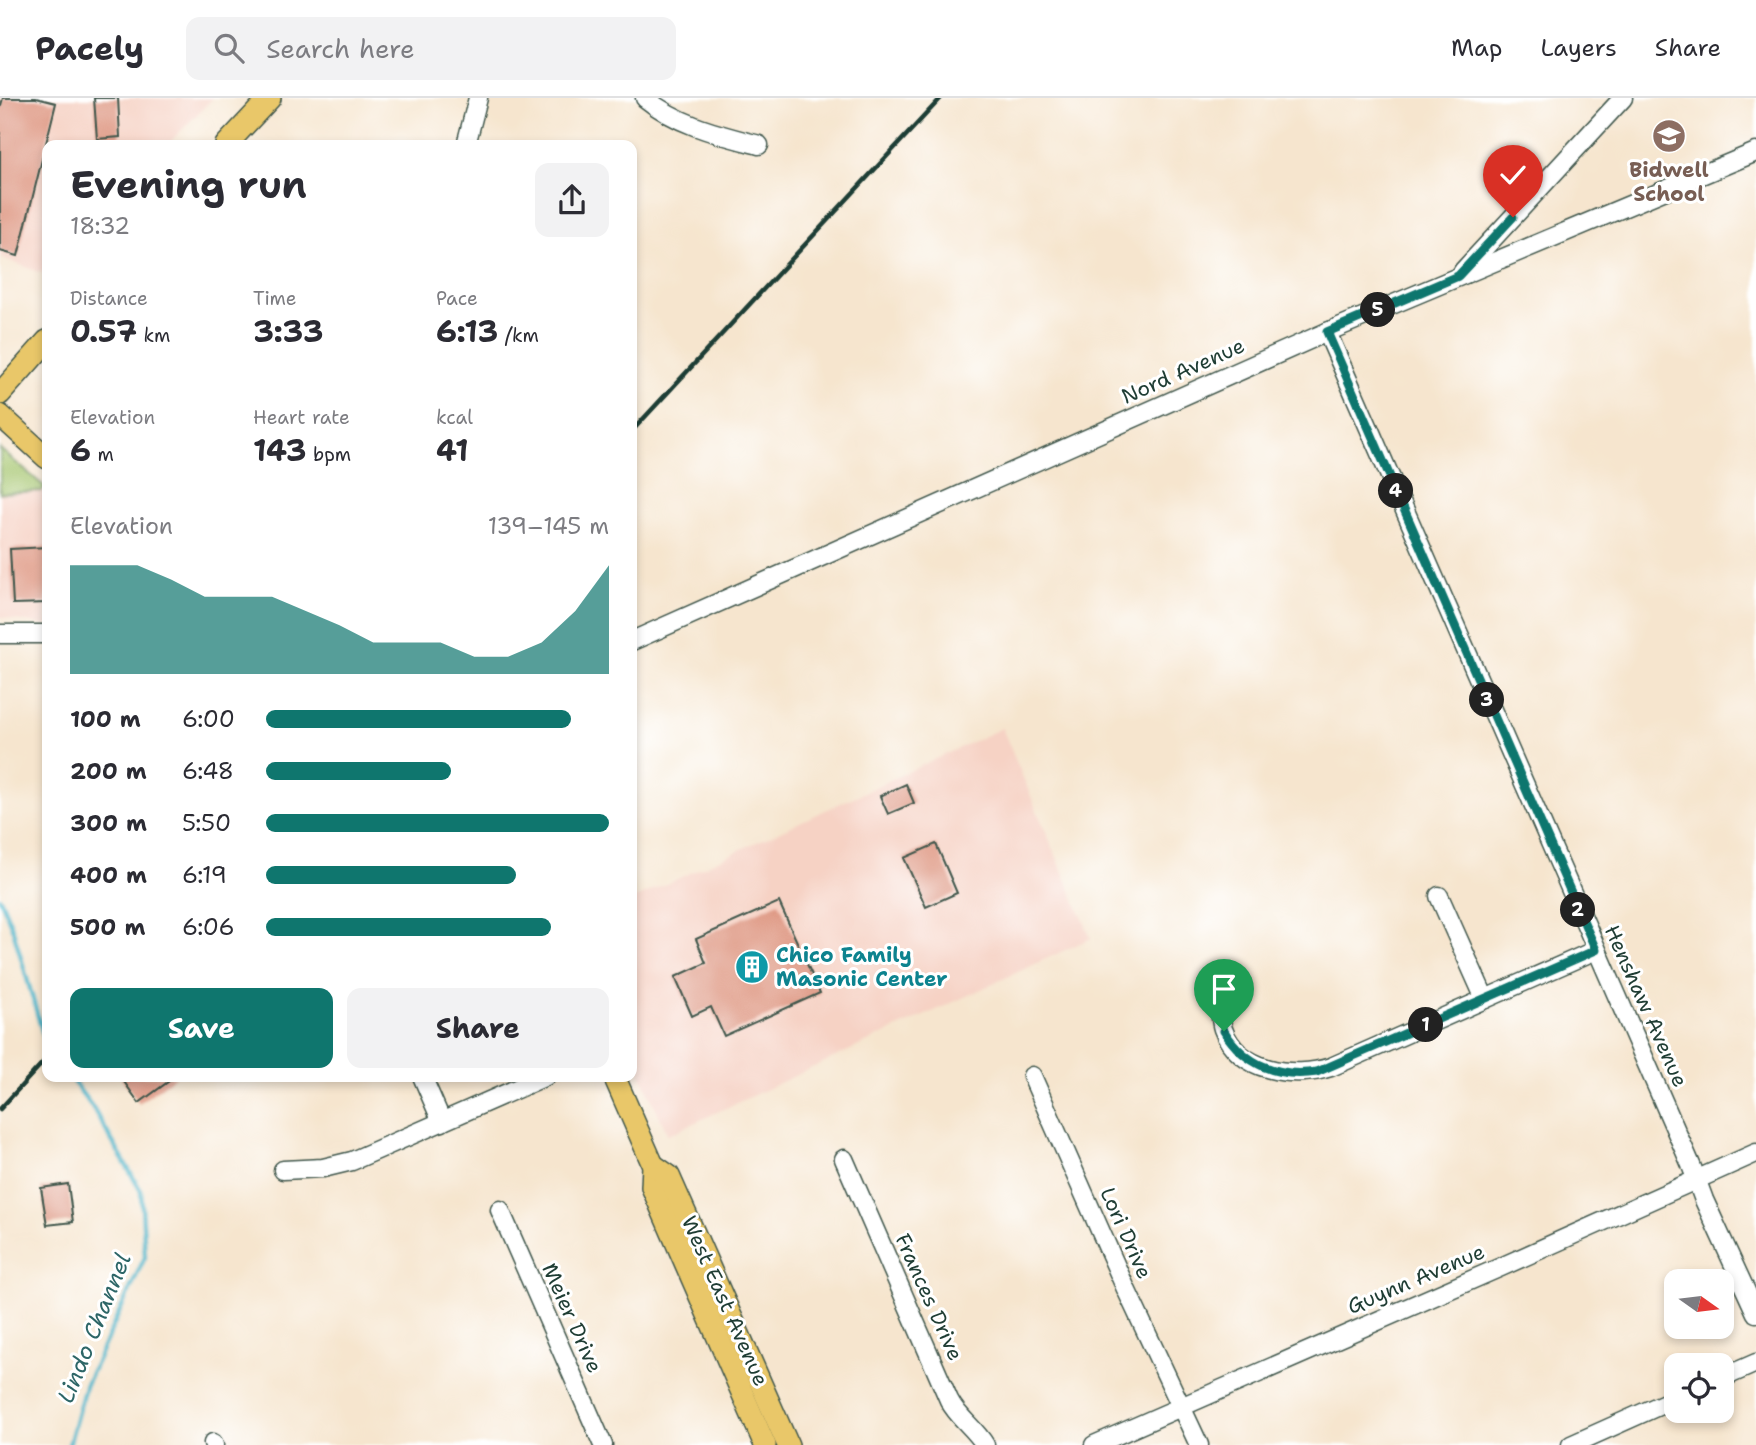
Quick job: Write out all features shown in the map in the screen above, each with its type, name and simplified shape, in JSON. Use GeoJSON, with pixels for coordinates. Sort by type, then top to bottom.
{"type":"FeatureCollection","features":[{"type":"Feature","properties":{"kind":"main road"},"geometry":{"type":"LineString","coordinates":[[231,140],[270,98]]}},
{"type":"Feature","properties":{"kind":"main road"},"geometry":{"type":"LineString","coordinates":[[0,394],[42,347]]}},
{"type":"Feature","properties":{"kind":"main road"},"geometry":{"type":"LineString","coordinates":[[0,415],[42,453]]}},
{"type":"Feature","properties":{"kind":"main road","name":"West East Avenue"},"geometry":{"type":"LineString","coordinates":[[617,1082],[653,1165],[652,1187],[765,1445]]}},
{"type":"Feature","properties":{"kind":"main road","name":"West East Avenue"},"geometry":{"type":"LineString","coordinates":[[653,1165],[669,1176],[788,1445]]}},
{"type":"Feature","properties":{"kind":"street"},"geometry":{"type":"LineString","coordinates":[[467,140],[478,98]]}},
{"type":"Feature","properties":{"kind":"street"},"geometry":{"type":"LineString","coordinates":[[645,98],[664,113],[691,126],[759,145]]}},
{"type":"Feature","properties":{"kind":"street"},"geometry":{"type":"LineString","coordinates":[[1458,276],[1623,98]]}},
{"type":"Feature","properties":{"kind":"street","name":"Nord Avenue"},"geometry":{"type":"LineString","coordinates":[[637,639],[1327,332],[1756,152]]}},
{"type":"Feature","properties":{"kind":"street","name":"Henshaw Avenue"},"geometry":{"type":"LineString","coordinates":[[1327,332],[1756,1313]]}},
{"type":"Feature","properties":{"kind":"street"},"geometry":{"type":"LineString","coordinates":[[0,634],[42,634]]}},
{"type":"Feature","properties":{"kind":"street"},"geometry":{"type":"LineString","coordinates":[[1439,896],[1485,999]]}},
{"type":"Feature","properties":{"kind":"street"},"geometry":{"type":"LineString","coordinates":[[1221,990],[1222,1022],[1230,1042],[1251,1060],[1279,1072],[1317,1072],[1596,950]]}},
{"type":"Feature","properties":{"kind":"street","name":"Lori Drive"},"geometry":{"type":"LineString","coordinates":[[1032,1076],[1151,1345],[1199,1445]]}},
{"type":"Feature","properties":{"kind":"street"},"geometry":{"type":"LineString","coordinates":[[425,1082],[442,1122]]}},
{"type":"Feature","properties":{"kind":"street"},"geometry":{"type":"LineString","coordinates":[[283,1170],[309,1170],[339,1165],[369,1155],[532,1082]]}},
{"type":"Feature","properties":{"kind":"street","name":"Guynn Avenue"},"geometry":{"type":"LineString","coordinates":[[1094,1445],[1756,1153]]}},
{"type":"Feature","properties":{"kind":"street","name":"Frances Drive"},"geometry":{"type":"LineString","coordinates":[[844,1159],[949,1400],[961,1419],[985,1445]]}},
{"type":"Feature","properties":{"kind":"street","name":"Meier Drive"},"geometry":{"type":"LineString","coordinates":[[500,1210],[603,1445]]}},
{"type":"Feature","properties":{"kind":"street"},"geometry":{"type":"LineString","coordinates":[[1734,1373],[1756,1363]]}},
{"type":"Feature","properties":{"kind":"street"},"geometry":{"type":"LineString","coordinates":[[1571,1445],[1664,1403]]}},
{"type":"Feature","properties":{"kind":"shaded area"},"geometry":{"type":"Polygon","coordinates":[[[2,98],[213,98],[172,140],[42,140],[42,272],[0,257],[2,98]]]}},
{"type":"Feature","properties":{"kind":"shaded area"},"geometry":{"type":"Polygon","coordinates":[[[0,449],[42,485],[42,625],[0,617],[0,449]]]}},
{"type":"Feature","properties":{"kind":"shaded area"},"geometry":{"type":"Polygon","coordinates":[[[1002,728],[1091,938],[668,1135],[637,1066],[637,898],[1002,728]]]}},
{"type":"Feature","properties":{"kind":"green space"},"geometry":{"type":"Polygon","coordinates":[[[0,449],[42,484],[42,491],[0,493],[0,449]]]}},
{"type":"Feature","properties":{"kind":"building"},"geometry":{"type":"Polygon","coordinates":[[[3,98],[36,98],[56,103],[47,140],[42,140],[42,159],[18,256],[0,251],[0,109],[3,98]]]}},
{"type":"Feature","properties":{"kind":"building"},"geometry":{"type":"Polygon","coordinates":[[[94,98],[118,98],[120,137],[97,139],[94,98]]]}},
{"type":"Feature","properties":{"kind":"building"},"geometry":{"type":"Polygon","coordinates":[[[42,547],[42,603],[13,604],[10,549],[42,547]]]}},
{"type":"Feature","properties":{"kind":"building"},"geometry":{"type":"Polygon","coordinates":[[[906,784],[914,803],[888,814],[880,796],[906,784]]]}},
{"type":"Feature","properties":{"kind":"building"},"geometry":{"type":"Polygon","coordinates":[[[936,844],[957,893],[926,907],[904,858],[936,844]]]}},
{"type":"Feature","properties":{"kind":"building","name":"Chico Family Masonic Center"},"geometry":{"type":"Polygon","coordinates":[[[779,902],[820,993],[724,1036],[711,1007],[692,1016],[675,977],[706,963],[696,939],[779,902]]]}},
{"type":"Feature","properties":{"kind":"building"},"geometry":{"type":"Polygon","coordinates":[[[124,1082],[168,1082],[139,1103],[124,1082]]]}},
{"type":"Feature","properties":{"kind":"building"},"geometry":{"type":"Polygon","coordinates":[[[68,1184],[73,1222],[47,1225],[41,1188],[68,1184]]]}},
{"type":"Feature","properties":{"kind":"waterway","name":"Lindo Channel"},"geometry":{"type":"LineString","coordinates":[[0,898],[13,930],[42,1031]]}},
{"type":"Feature","properties":{"kind":"waterway","name":"Lindo Channel"},"geometry":{"type":"LineString","coordinates":[[69,1445],[85,1386],[145,1257],[141,1191],[93,1108],[74,1082]]}},
{"type":"Feature","properties":{"kind":"railway"},"geometry":{"type":"LineString","coordinates":[[637,426],[941,98]]}},
{"type":"Feature","properties":{"kind":"railway"},"geometry":{"type":"LineString","coordinates":[[0,1109],[42,1063]]}},
{"type":"Feature","properties":{"kind":"place","name":"Bidwell School"},"geometry":{"type":"Point","coordinates":[1669,136]}},
{"type":"Feature","properties":{"kind":"place","name":"Chico Family Masonic Center"},"geometry":{"type":"Point","coordinates":[752,967]}},
{"type":"Feature","properties":{"kind":"route"},"geometry":{"type":"LineString","coordinates":[[1224,1031],[1238,1051],[1264,1067],[1292,1074],[1317,1072],[1596,950],[1327,332],[1458,276],[1513,217]]}}]}
